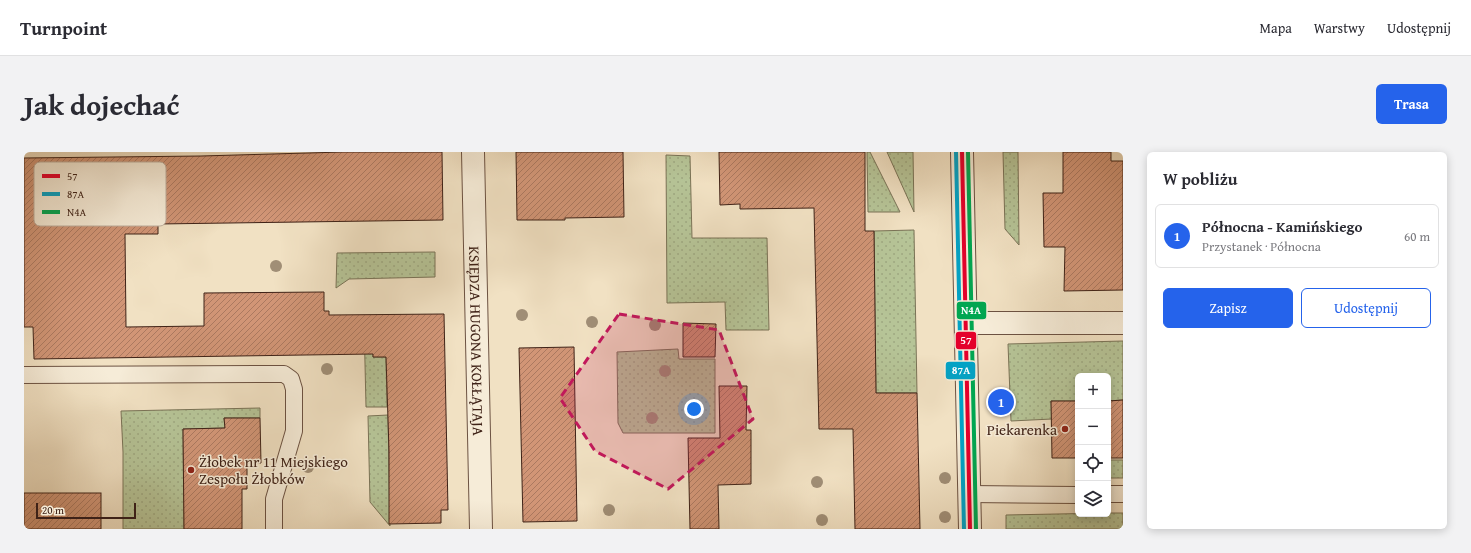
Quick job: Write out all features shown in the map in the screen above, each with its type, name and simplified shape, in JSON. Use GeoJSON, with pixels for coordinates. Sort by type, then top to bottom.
{"type":"FeatureCollection","features":[{"type":"Feature","properties":{"kind":"street","name":"KSIĘDZA HUGONA KOŁŁĄTAJA"},"geometry":{"type":"LineString","coordinates":[[473,152],[481,529]]}},
{"type":"Feature","properties":{"kind":"street"},"geometry":{"type":"LineString","coordinates":[[962,152],[970,529]]}},
{"type":"Feature","properties":{"kind":"street"},"geometry":{"type":"LineString","coordinates":[[966,323],[1123,323]]}},
{"type":"Feature","properties":{"kind":"lane"},"geometry":{"type":"LineString","coordinates":[[24,375],[284,374],[291,379],[294,389],[294,431],[274,499],[274,529]]}},
{"type":"Feature","properties":{"kind":"lane"},"geometry":{"type":"LineString","coordinates":[[969,494],[1075,494]]}},
{"type":"Feature","properties":{"kind":"lane"},"geometry":{"type":"LineString","coordinates":[[1111,494],[1123,494]]}},
{"type":"Feature","properties":{"kind":"highlighted area"},"geometry":{"type":"Polygon","coordinates":[[[619,314],[719,330],[753,419],[668,489],[595,451],[560,398],[619,314]]]}},
{"type":"Feature","properties":{"kind":"green space"},"geometry":{"type":"Polygon","coordinates":[[[867,152],[870,152],[900,212],[868,212],[867,152]]]}},
{"type":"Feature","properties":{"kind":"green space"},"geometry":{"type":"Polygon","coordinates":[[[887,152],[913,152],[914,212],[887,152]]]}},
{"type":"Feature","properties":{"kind":"green space"},"geometry":{"type":"Polygon","coordinates":[[[1003,152],[1018,152],[1019,245],[1005,229],[1003,152]]]}},
{"type":"Feature","properties":{"kind":"green space"},"geometry":{"type":"Polygon","coordinates":[[[666,155],[690,156],[692,238],[767,238],[769,330],[726,330],[725,302],[667,303],[666,155]]]}},
{"type":"Feature","properties":{"kind":"green space"},"geometry":{"type":"Polygon","coordinates":[[[914,230],[917,393],[876,393],[874,231],[914,230]]]}},
{"type":"Feature","properties":{"kind":"green space"},"geometry":{"type":"Polygon","coordinates":[[[435,252],[435,277],[349,279],[336,288],[337,253],[435,252]]]}},
{"type":"Feature","properties":{"kind":"green space"},"geometry":{"type":"Polygon","coordinates":[[[372,315],[373,357],[386,357],[387,407],[366,407],[364,321],[372,315]]]}},
{"type":"Feature","properties":{"kind":"green space"},"geometry":{"type":"Polygon","coordinates":[[[1123,341],[1123,400],[1111,401],[1111,373],[1075,373],[1075,401],[1051,401],[1052,419],[1011,421],[1008,344],[1123,341]]]}},
{"type":"Feature","properties":{"kind":"green space"},"geometry":{"type":"Polygon","coordinates":[[[678,349],[679,359],[715,359],[715,433],[623,433],[618,423],[617,352],[678,349]]]}},
{"type":"Feature","properties":{"kind":"green space"},"geometry":{"type":"Polygon","coordinates":[[[260,408],[260,418],[224,418],[225,428],[183,429],[184,529],[123,529],[123,452],[121,411],[260,408]]]}},
{"type":"Feature","properties":{"kind":"green space"},"geometry":{"type":"Polygon","coordinates":[[[388,415],[390,526],[370,502],[368,416],[388,415]]]}},
{"type":"Feature","properties":{"kind":"green space"},"geometry":{"type":"Polygon","coordinates":[[[1111,460],[1123,460],[1123,478],[1111,478],[1111,460]]]}},
{"type":"Feature","properties":{"kind":"green space"},"geometry":{"type":"Polygon","coordinates":[[[1111,513],[1123,513],[1123,529],[1006,529],[1006,515],[1075,514],[1075,517],[1111,517],[1111,513]]]}},
{"type":"Feature","properties":{"kind":"building"},"geometry":{"type":"Polygon","coordinates":[[[343,152],[442,152],[443,220],[166,224],[166,162],[34,162],[34,226],[158,226],[158,234],[125,234],[126,327],[204,326],[204,293],[324,292],[324,311],[329,311],[329,315],[444,314],[448,510],[441,510],[441,523],[389,524],[389,451],[386,357],[373,357],[373,354],[34,359],[33,327],[24,327],[24,158],[201,156],[343,152]]]}},
{"type":"Feature","properties":{"kind":"building"},"geometry":{"type":"Polygon","coordinates":[[[516,152],[623,152],[624,217],[565,218],[565,220],[517,220],[516,152]]]}},
{"type":"Feature","properties":{"kind":"building"},"geometry":{"type":"Polygon","coordinates":[[[719,152],[865,152],[865,231],[874,231],[876,393],[917,393],[920,529],[855,529],[853,429],[819,429],[814,208],[740,209],[740,204],[720,205],[719,152]]]}},
{"type":"Feature","properties":{"kind":"building"},"geometry":{"type":"Polygon","coordinates":[[[1063,152],[1111,152],[1111,161],[1123,161],[1123,290],[1064,291],[1065,247],[1044,247],[1043,193],[1063,193],[1063,152]]]}},
{"type":"Feature","properties":{"kind":"building"},"geometry":{"type":"Polygon","coordinates":[[[683,323],[716,324],[715,357],[683,357],[683,323]]]}},
{"type":"Feature","properties":{"kind":"building"},"geometry":{"type":"Polygon","coordinates":[[[574,347],[577,521],[523,522],[519,348],[574,347]]]}},
{"type":"Feature","properties":{"kind":"building"},"geometry":{"type":"Polygon","coordinates":[[[719,386],[747,386],[746,430],[751,430],[751,484],[718,485],[719,529],[690,529],[688,438],[720,438],[719,386]]]}},
{"type":"Feature","properties":{"kind":"building"},"geometry":{"type":"Polygon","coordinates":[[[1123,400],[1123,458],[1111,458],[1111,401],[1123,400]]]}},
{"type":"Feature","properties":{"kind":"building"},"geometry":{"type":"Polygon","coordinates":[[[1051,401],[1075,401],[1075,458],[1052,458],[1051,401]]]}},
{"type":"Feature","properties":{"kind":"building"},"geometry":{"type":"Polygon","coordinates":[[[224,418],[260,418],[261,463],[247,463],[247,489],[242,489],[242,529],[184,529],[183,429],[225,428],[224,418]]]}},
{"type":"Feature","properties":{"kind":"building"},"geometry":{"type":"Polygon","coordinates":[[[24,493],[101,493],[101,529],[24,529],[24,493]]]}},
{"type":"Feature","properties":{"kind":"transit line","name":"87A"},"geometry":{"type":"LineString","coordinates":[[956,152],[964,529]]}},
{"type":"Feature","properties":{"kind":"transit line","name":"57"},"geometry":{"type":"LineString","coordinates":[[962,152],[970,529]]}},
{"type":"Feature","properties":{"kind":"transit line","name":"N4A"},"geometry":{"type":"LineString","coordinates":[[968,152],[976,529]]}},
{"type":"Feature","properties":{"kind":"place","name":"Północna - Kamińskiego"},"geometry":{"type":"Point","coordinates":[1001,402]}},
{"type":"Feature","properties":{"kind":"place","name":"Piekarenka"},"geometry":{"type":"Point","coordinates":[1065,429]}},
{"type":"Feature","properties":{"kind":"place","name":"Żłobek nr 11 Miejskiego Zespołu Żłobków"},"geometry":{"type":"Point","coordinates":[191,470]}}]}
